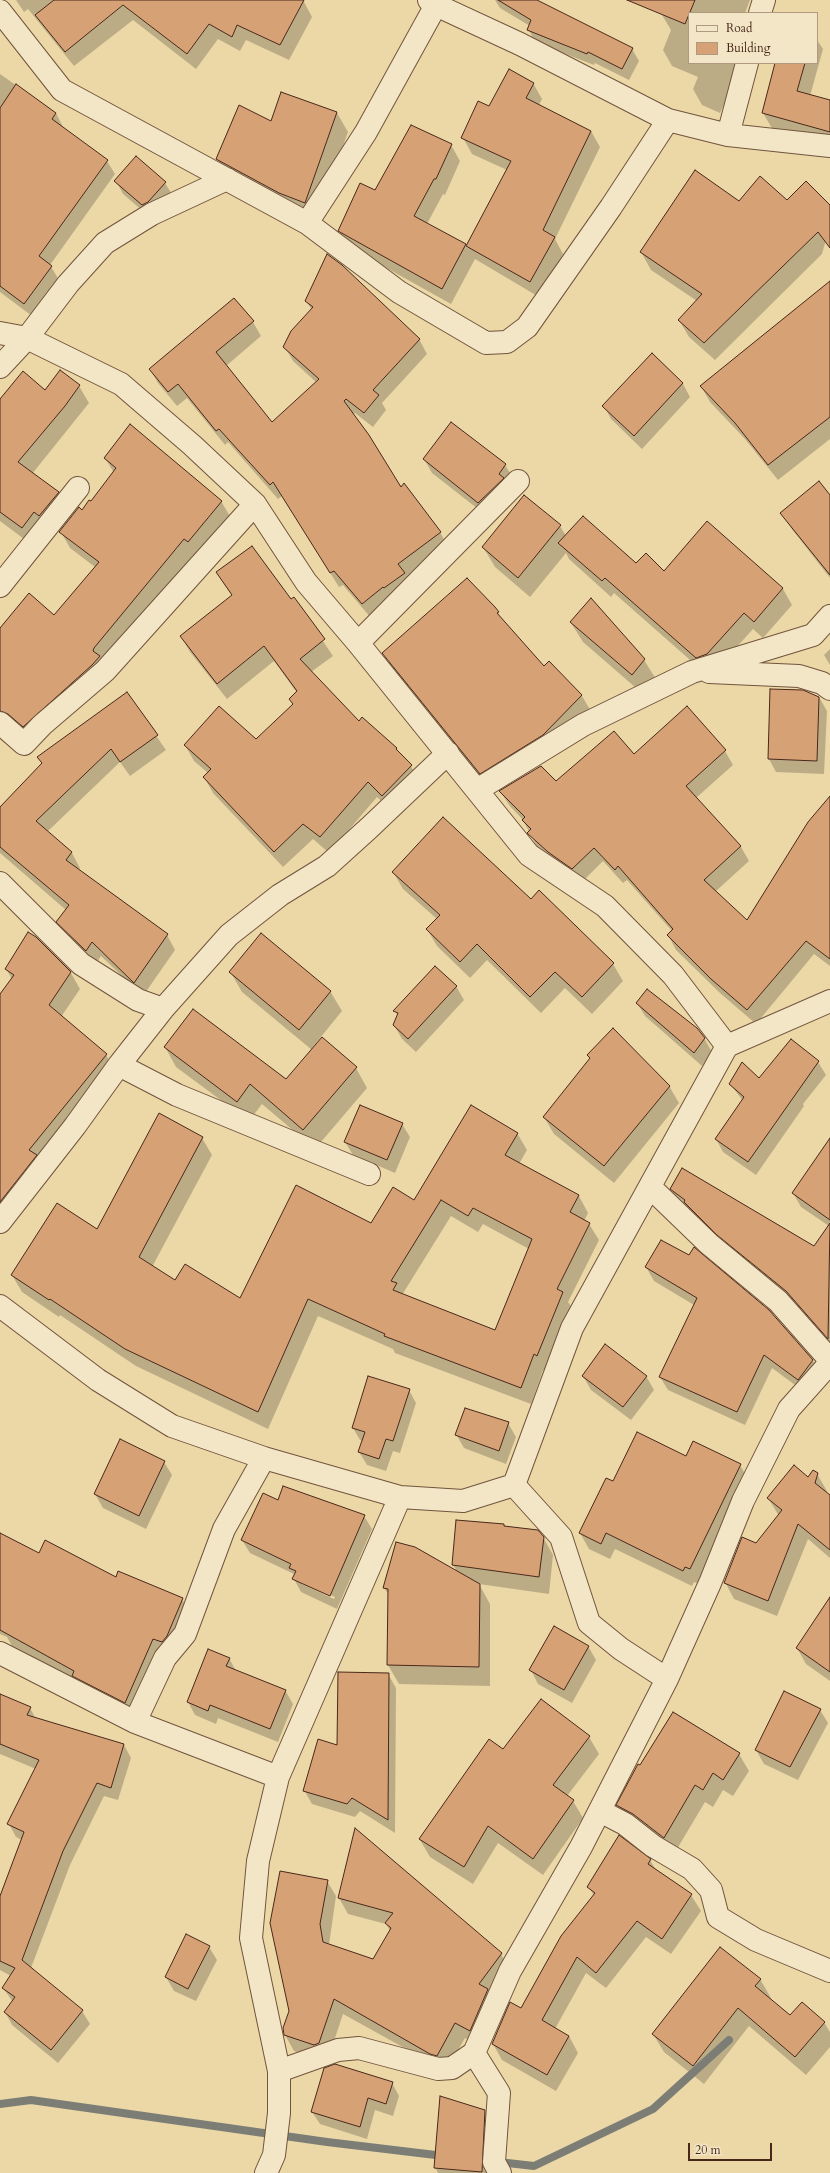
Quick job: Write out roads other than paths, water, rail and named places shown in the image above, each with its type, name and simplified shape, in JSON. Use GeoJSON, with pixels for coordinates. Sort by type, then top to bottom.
{"type":"FeatureCollection","features":[{"type":"Feature","properties":{"kind":"street"},"geometry":{"type":"LineString","coordinates":[[760,12],[764,0]]}},
{"type":"Feature","properties":{"kind":"street"},"geometry":{"type":"LineString","coordinates":[[307,223],[366,132],[433,3],[520,44],[668,120],[728,135],[830,146]]}},
{"type":"Feature","properties":{"kind":"street"},"geometry":{"type":"LineString","coordinates":[[0,11],[62,90],[307,223],[399,292],[466,333],[486,343],[507,342],[527,327],[566,274],[668,120]]}},
{"type":"Feature","properties":{"kind":"street"},"geometry":{"type":"LineString","coordinates":[[728,135],[747,64]]}},
{"type":"Feature","properties":{"kind":"street"},"geometry":{"type":"LineString","coordinates":[[0,367],[27,338],[68,284],[105,243],[152,214],[227,179]]}},
{"type":"Feature","properties":{"kind":"street"},"geometry":{"type":"LineString","coordinates":[[0,333],[27,338],[120,384],[192,445],[255,504],[306,582],[448,753],[529,855],[605,906],[673,975],[727,1046]]}},
{"type":"Feature","properties":{"kind":"street"},"geometry":{"type":"LineString","coordinates":[[358,643],[518,481]]}},
{"type":"Feature","properties":{"kind":"street"},"geometry":{"type":"LineString","coordinates":[[0,586],[78,488]]}},
{"type":"Feature","properties":{"kind":"street"},"geometry":{"type":"LineString","coordinates":[[0,723],[24,744],[42,726],[106,671],[255,504]]}},
{"type":"Feature","properties":{"kind":"street"},"geometry":{"type":"LineString","coordinates":[[477,790],[583,725],[692,672],[814,636],[830,616]]}},
{"type":"Feature","properties":{"kind":"street"},"geometry":{"type":"LineString","coordinates":[[692,672],[799,676],[822,683],[830,689]]}},
{"type":"Feature","properties":{"kind":"street"},"geometry":{"type":"LineString","coordinates":[[0,1222],[75,1126],[119,1065],[163,1009],[229,935],[280,895],[326,866],[369,828],[448,753]]}},
{"type":"Feature","properties":{"kind":"street"},"geometry":{"type":"LineString","coordinates":[[0,883],[81,964],[138,1000],[163,1009]]}},
{"type":"Feature","properties":{"kind":"street"},"geometry":{"type":"LineString","coordinates":[[514,1485],[572,1328],[727,1046],[830,1001]]}},
{"type":"Feature","properties":{"kind":"street"},"geometry":{"type":"LineString","coordinates":[[119,1065],[177,1095],[369,1174]]}},
{"type":"Feature","properties":{"kind":"street"},"geometry":{"type":"LineString","coordinates":[[650,1187],[709,1244],[778,1301],[830,1360]]}},
{"type":"Feature","properties":{"kind":"street"},"geometry":{"type":"LineString","coordinates":[[0,1306],[98,1380],[172,1426],[264,1458],[400,1496],[463,1500],[514,1485]]}},
{"type":"Feature","properties":{"kind":"street"},"geometry":{"type":"LineString","coordinates":[[278,2071],[338,2050],[359,2048],[438,2069],[452,2068],[474,2053],[510,1971],[600,1811],[667,1679],[710,1584],[743,1501],[789,1409],[830,1363]]}},
{"type":"Feature","properties":{"kind":"street"},"geometry":{"type":"LineString","coordinates":[[135,1722],[166,1658],[185,1634],[224,1529],[264,1458]]}},
{"type":"Feature","properties":{"kind":"street"},"geometry":{"type":"LineString","coordinates":[[514,1485],[561,1537],[589,1623],[621,1649],[667,1679]]}},
{"type":"Feature","properties":{"kind":"street"},"geometry":{"type":"LineString","coordinates":[[266,2173],[274,2155],[280,2113],[278,2071],[251,1938],[258,1861],[278,1777],[400,1496]]}},
{"type":"Feature","properties":{"kind":"street"},"geometry":{"type":"LineString","coordinates":[[0,1653],[135,1722],[278,1777]]}},
{"type":"Feature","properties":{"kind":"street"},"geometry":{"type":"LineString","coordinates":[[600,1811],[625,1824],[653,1846],[692,1869],[711,1890],[718,1917],[756,1940],[830,1971]]}},
{"type":"Feature","properties":{"kind":"street"},"geometry":{"type":"LineString","coordinates":[[474,2053],[499,2093],[494,2162],[500,2173]]}},
{"type":"Feature","properties":{"kind":"waterway"},"geometry":{"type":"LineString","coordinates":[[472,2159],[534,2166],[653,2109],[729,2040]]}},
{"type":"Feature","properties":{"kind":"waterway"},"geometry":{"type":"LineString","coordinates":[[0,2104],[31,2100],[327,2142],[444,2156]]}}]}
